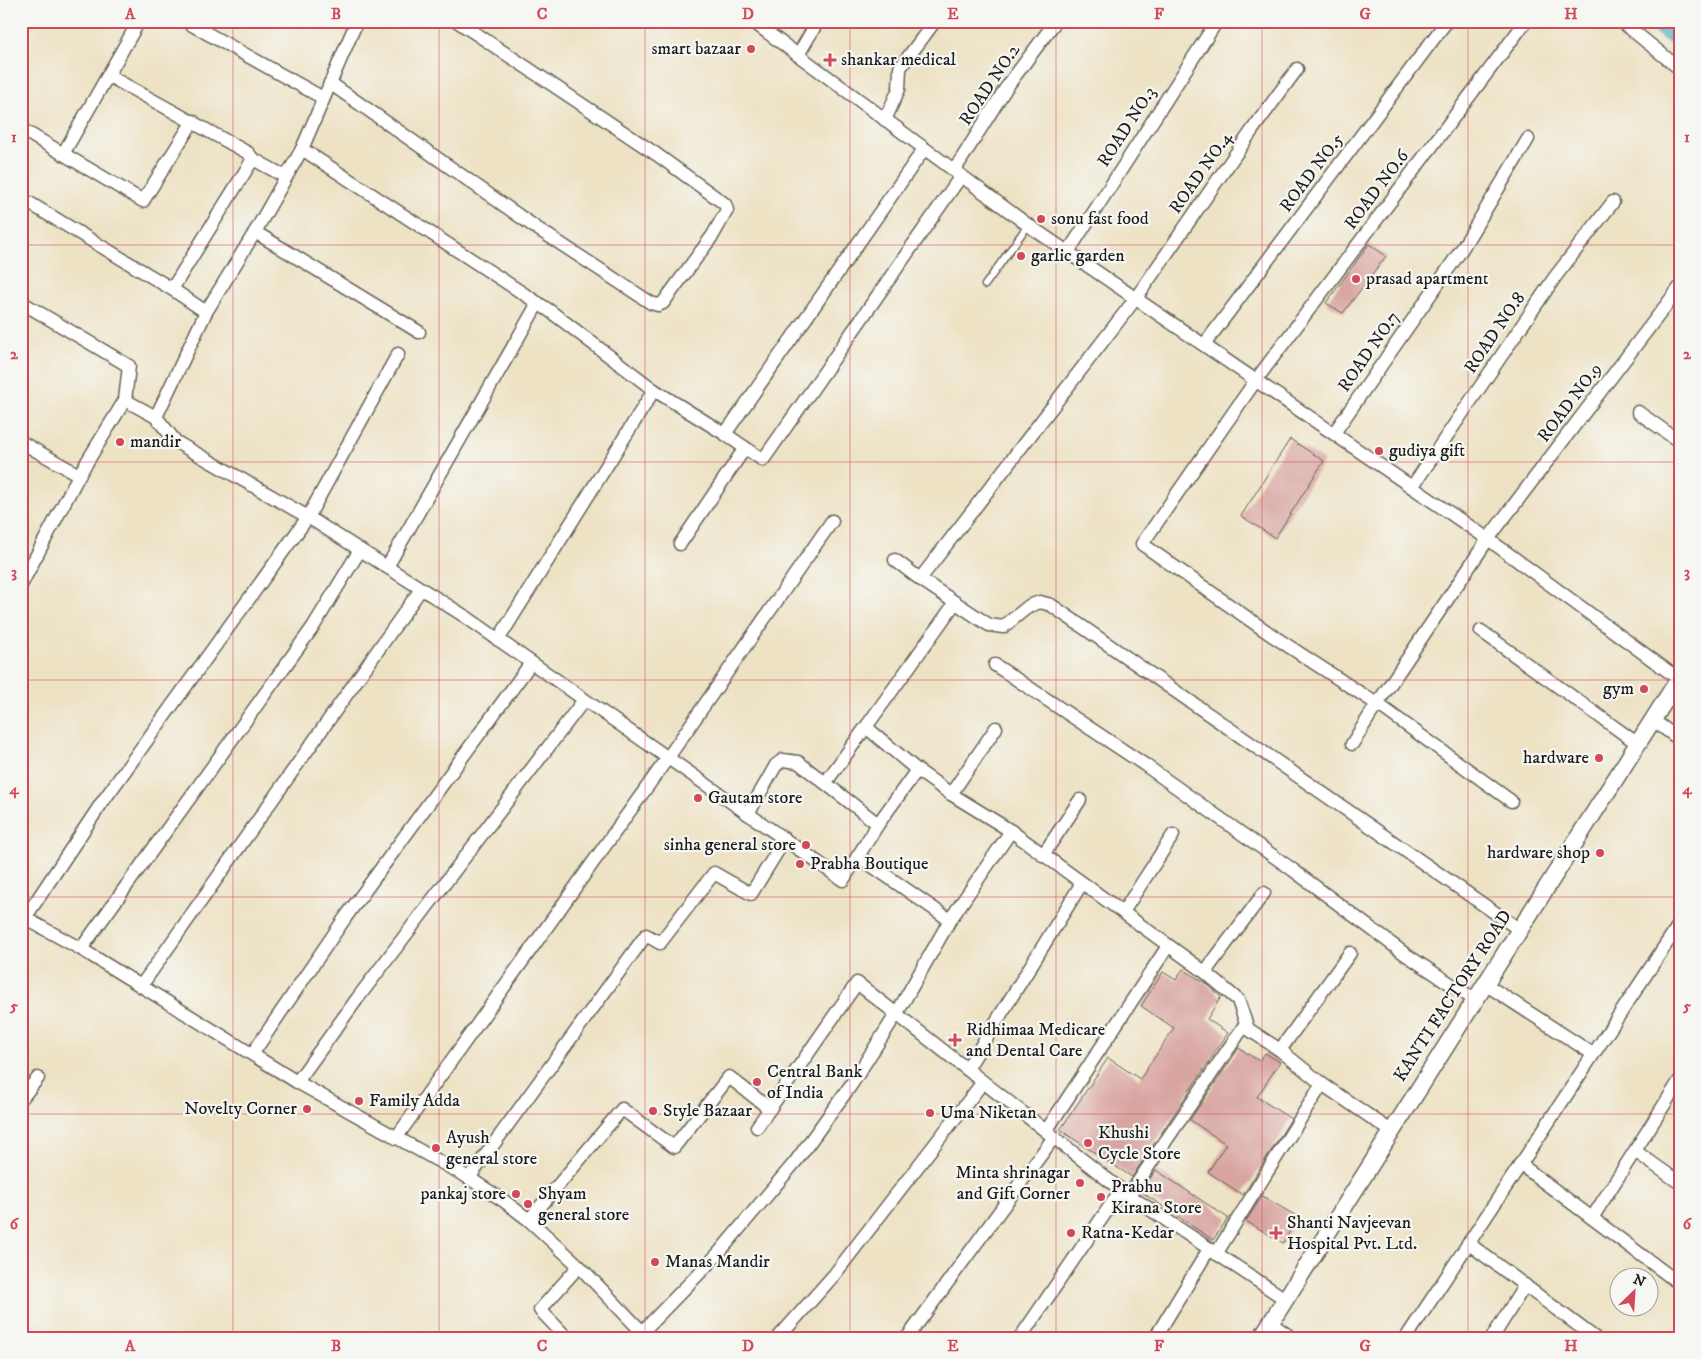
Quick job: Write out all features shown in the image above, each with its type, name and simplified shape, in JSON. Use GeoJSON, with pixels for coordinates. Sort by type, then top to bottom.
{"type":"FeatureCollection","features":[{"type":"Feature","properties":{"kind":"street"},"geometry":{"type":"LineString","coordinates":[[63,154],[109,76],[138,21]]}},
{"type":"Feature","properties":{"kind":"street"},"geometry":{"type":"LineString","coordinates":[[185,21],[324,98]]}},
{"type":"Feature","properties":{"kind":"street"},"geometry":{"type":"LineString","coordinates":[[156,417],[206,312],[255,232],[302,149],[357,21]]}},
{"type":"Feature","properties":{"kind":"street"},"geometry":{"type":"LineString","coordinates":[[330,83],[552,238],[651,303],[658,305],[663,303],[718,227],[727,210],[724,204],[656,154],[457,21]]}},
{"type":"Feature","properties":{"kind":"street"},"geometry":{"type":"LineString","coordinates":[[752,21],[1028,225],[1488,539],[1679,678]]}},
{"type":"Feature","properties":{"kind":"street"},"geometry":{"type":"LineString","coordinates":[[798,55],[818,21]]}},
{"type":"Feature","properties":{"kind":"street"},"geometry":{"type":"LineString","coordinates":[[885,120],[898,89],[900,68],[935,21]]}},
{"type":"Feature","properties":{"kind":"street","name":"ROAD NO.2"},"geometry":{"type":"LineString","coordinates":[[745,448],[764,460],[957,174],[1006,88],[1056,21]]}},
{"type":"Feature","properties":{"kind":"street","name":"ROAD NO.3"},"geometry":{"type":"LineString","coordinates":[[1068,252],[1217,21]]}},
{"type":"Feature","properties":{"kind":"street","name":"ROAD NO.5"},"geometry":{"type":"LineString","coordinates":[[1204,345],[1447,21]]}},
{"type":"Feature","properties":{"kind":"street","name":"ROAD NO.6"},"geometry":{"type":"LineString","coordinates":[[1377,704],[1273,636],[1142,544],[1256,380],[1526,21]]}},
{"type":"Feature","properties":{"kind":"street"},"geometry":{"type":"LineString","coordinates":[[1621,21],[1680,69]]}},
{"type":"Feature","properties":{"kind":"street","name":"ROAD NO.4"},"geometry":{"type":"LineString","coordinates":[[920,579],[1136,298],[1297,69]]}},
{"type":"Feature","properties":{"kind":"street"},"geometry":{"type":"LineString","coordinates":[[109,76],[248,153],[253,159],[286,177]]}},
{"type":"Feature","properties":{"kind":"street"},"geometry":{"type":"LineString","coordinates":[[21,129],[143,201],[193,122]]}},
{"type":"Feature","properties":{"kind":"street","name":"ROAD NO.7"},"geometry":{"type":"LineString","coordinates":[[1334,433],[1460,252],[1528,139]]}},
{"type":"Feature","properties":{"kind":"street"},"geometry":{"type":"LineString","coordinates":[[302,149],[538,303],[654,390],[745,448],[680,544]]}},
{"type":"Feature","properties":{"kind":"street"},"geometry":{"type":"LineString","coordinates":[[725,434],[924,149]]}},
{"type":"Feature","properties":{"kind":"street"},"geometry":{"type":"LineString","coordinates":[[172,289],[253,159]]}},
{"type":"Feature","properties":{"kind":"street"},"geometry":{"type":"LineString","coordinates":[[21,198],[172,289],[206,312]]}},
{"type":"Feature","properties":{"kind":"street","name":"ROAD NO.8"},"geometry":{"type":"LineString","coordinates":[[1412,487],[1555,277],[1612,202]]}},
{"type":"Feature","properties":{"kind":"street"},"geometry":{"type":"LineString","coordinates":[[255,232],[419,332]]}},
{"type":"Feature","properties":{"kind":"street","name":"ROAD NO.9"},"geometry":{"type":"LineString","coordinates":[[1352,744],[1488,539],[1680,287]]}},
{"type":"Feature","properties":{"kind":"street"},"geometry":{"type":"LineString","coordinates":[[21,302],[129,366],[125,400],[79,475],[23,577]]}},
{"type":"Feature","properties":{"kind":"street"},"geometry":{"type":"LineString","coordinates":[[387,567],[538,303]]}},
{"type":"Feature","properties":{"kind":"street"},"geometry":{"type":"LineString","coordinates":[[398,354],[308,518],[101,804],[23,917],[81,949],[297,1082],[469,1178],[504,1201],[529,1220],[579,1266],[645,1335],[717,1255],[796,1161],[852,1085],[897,1014],[950,920],[1011,831]]}},
{"type":"Feature","properties":{"kind":"street"},"geometry":{"type":"LineString","coordinates":[[498,640],[654,390]]}},
{"type":"Feature","properties":{"kind":"street"},"geometry":{"type":"LineString","coordinates":[[125,400],[156,417],[176,442],[308,518],[498,640],[843,880],[878,824],[917,770]]}},
{"type":"Feature","properties":{"kind":"street"},"geometry":{"type":"LineString","coordinates":[[1638,412],[1680,442]]}},
{"type":"Feature","properties":{"kind":"street"},"geometry":{"type":"LineString","coordinates":[[21,442],[79,475]]}},
{"type":"Feature","properties":{"kind":"street"},"geometry":{"type":"LineString","coordinates":[[396,1138],[667,759],[832,521]]}},
{"type":"Feature","properties":{"kind":"street"},"geometry":{"type":"LineString","coordinates":[[81,949],[313,627],[360,550]]}},
{"type":"Feature","properties":{"kind":"street"},"geometry":{"type":"LineString","coordinates":[[894,560],[989,625],[1003,627],[1029,606],[1040,602],[1051,605],[1520,930]]}},
{"type":"Feature","properties":{"kind":"street"},"geometry":{"type":"LineString","coordinates":[[140,986],[316,741],[421,589]]}},
{"type":"Feature","properties":{"kind":"street"},"geometry":{"type":"LineString","coordinates":[[826,782],[955,603]]}},
{"type":"Feature","properties":{"kind":"street"},"geometry":{"type":"LineString","coordinates":[[1481,631],[1638,744]]}},
{"type":"Feature","properties":{"kind":"street"},"geometry":{"type":"LineString","coordinates":[[252,1053],[345,918],[531,663]]}},
{"type":"Feature","properties":{"kind":"street"},"geometry":{"type":"LineString","coordinates":[[995,665],[1145,766],[1293,870],[1406,954],[1475,1000]]}},
{"type":"Feature","properties":{"kind":"street","name":"KANTI FACTORY ROAD"},"geometry":{"type":"LineString","coordinates":[[1261,1338],[1679,678]]}},
{"type":"Feature","properties":{"kind":"street"},"geometry":{"type":"LineString","coordinates":[[297,1082],[357,999],[584,700]]}},
{"type":"Feature","properties":{"kind":"street"},"geometry":{"type":"LineString","coordinates":[[1377,704],[1511,801]]}},
{"type":"Feature","properties":{"kind":"street"},"geometry":{"type":"LineString","coordinates":[[1653,720],[1680,740]]}},
{"type":"Feature","properties":{"kind":"street"},"geometry":{"type":"LineString","coordinates":[[866,727],[917,770],[951,794],[1011,831],[1205,972],[1238,1000],[1248,1030],[1280,1050],[1322,1084],[1391,1131]]}},
{"type":"Feature","properties":{"kind":"street"},"geometry":{"type":"LineString","coordinates":[[951,794],[996,728]]}},
{"type":"Feature","properties":{"kind":"street"},"geometry":{"type":"LineString","coordinates":[[748,814],[776,765],[783,760],[798,762],[878,824]]}},
{"type":"Feature","properties":{"kind":"street"},"geometry":{"type":"LineString","coordinates":[[1043,855],[1080,800]]}},
{"type":"Feature","properties":{"kind":"street"},"geometry":{"type":"LineString","coordinates":[[1123,912],[1173,835]]}},
{"type":"Feature","properties":{"kind":"street"},"geometry":{"type":"LineString","coordinates":[[469,1178],[646,935],[660,943],[714,873],[751,894],[785,839]]}},
{"type":"Feature","properties":{"kind":"street"},"geometry":{"type":"LineString","coordinates":[[858,856],[950,920]]}},
{"type":"Feature","properties":{"kind":"street"},"geometry":{"type":"LineString","coordinates":[[966,1069],[1082,883]]}},
{"type":"Feature","properties":{"kind":"street"},"geometry":{"type":"LineString","coordinates":[[1205,972],[1264,893]]}},
{"type":"Feature","properties":{"kind":"street"},"geometry":{"type":"LineString","coordinates":[[1406,1338],[1680,923]]}},
{"type":"Feature","properties":{"kind":"street"},"geometry":{"type":"LineString","coordinates":[[907,1338],[1050,1134],[1168,946]]}},
{"type":"Feature","properties":{"kind":"street"},"geometry":{"type":"LineString","coordinates":[[1280,1050],[1350,953]]}},
{"type":"Feature","properties":{"kind":"street"},"geometry":{"type":"LineString","coordinates":[[757,1127],[857,983],[1125,1193],[1285,1299]]}},
{"type":"Feature","properties":{"kind":"street"},"geometry":{"type":"LineString","coordinates":[[1485,984],[1593,1054]]}},
{"type":"Feature","properties":{"kind":"street"},"geometry":{"type":"LineString","coordinates":[[1020,1338],[1246,1023]]}},
{"type":"Feature","properties":{"kind":"street"},"geometry":{"type":"LineString","coordinates":[[529,1220],[622,1109],[674,1147],[729,1077],[770,1109]]}},
{"type":"Feature","properties":{"kind":"street"},"geometry":{"type":"LineString","coordinates":[[21,1099],[38,1078]]}},
{"type":"Feature","properties":{"kind":"street"},"geometry":{"type":"LineString","coordinates":[[1592,1218],[1680,1080]]}},
{"type":"Feature","properties":{"kind":"street"},"geometry":{"type":"LineString","coordinates":[[778,1338],[834,1275],[983,1082]]}},
{"type":"Feature","properties":{"kind":"street"},"geometry":{"type":"LineString","coordinates":[[1155,1338],[1322,1084]]}},
{"type":"Feature","properties":{"kind":"street"},"geometry":{"type":"LineString","coordinates":[[1635,1151],[1680,1184]]}},
{"type":"Feature","properties":{"kind":"street"},"geometry":{"type":"LineString","coordinates":[[1520,1164],[1680,1284]]}},
{"type":"Feature","properties":{"kind":"street"},"geometry":{"type":"LineString","coordinates":[[1468,1243],[1591,1336]]}},
{"type":"Feature","properties":{"kind":"street"},"geometry":{"type":"LineString","coordinates":[[567,1338],[540,1310],[579,1266]]}},
{"type":"Feature","properties":{"kind":"street"},"geometry":{"type":"LineString","coordinates":[[1492,1338],[1525,1285]]}},
{"type":"Feature","properties":{"kind":"street"},"geometry":{"type":"LineString","coordinates":[[1270,1323],[1292,1338]]}},
{"type":"Feature","properties":{"kind":"lane"},"geometry":{"type":"LineString","coordinates":[[985,285],[1028,225]]}},
{"type":"Feature","properties":{"kind":"building","name":"prasad apartment"},"geometry":{"type":"Polygon","coordinates":[[[1369,244],[1386,256],[1343,313],[1326,303],[1369,244]]]}},
{"type":"Feature","properties":{"kind":"building"},"geometry":{"type":"Polygon","coordinates":[[[1290,439],[1324,461],[1275,538],[1241,516],[1290,439]]]}},
{"type":"Feature","properties":{"kind":"building"},"geometry":{"type":"Polygon","coordinates":[[[1183,969],[1208,985],[1221,997],[1207,1019],[1228,1033],[1132,1177],[1060,1130],[1108,1058],[1140,1079],[1174,1028],[1141,1006],[1163,972],[1176,980],[1183,969]]]}},
{"type":"Feature","properties":{"kind":"building"},"geometry":{"type":"Polygon","coordinates":[[[1239,1048],[1259,1061],[1265,1053],[1280,1062],[1257,1097],[1291,1119],[1243,1195],[1208,1172],[1226,1144],[1190,1120],[1239,1048]]]}},
{"type":"Feature","properties":{"kind":"building"},"geometry":{"type":"Polygon","coordinates":[[[1156,1170],[1228,1218],[1213,1240],[1143,1193],[1147,1187],[1145,1186],[1156,1170]]]}},
{"type":"Feature","properties":{"kind":"building"},"geometry":{"type":"Polygon","coordinates":[[[1262,1196],[1298,1217],[1283,1243],[1246,1221],[1262,1196]]]}},
{"type":"Feature","properties":{"kind":"waterway"},"geometry":{"type":"LineString","coordinates":[[1654,21],[1680,41]]}},
{"type":"Feature","properties":{"kind":"place","name":"smart bazaar"},"geometry":{"type":"Point","coordinates":[751,49]}},
{"type":"Feature","properties":{"kind":"place","name":"shankar medical"},"geometry":{"type":"Point","coordinates":[830,60]}},
{"type":"Feature","properties":{"kind":"place","name":"sonu fast food"},"geometry":{"type":"Point","coordinates":[1041,219]}},
{"type":"Feature","properties":{"kind":"place","name":"garlic garden"},"geometry":{"type":"Point","coordinates":[1021,256]}},
{"type":"Feature","properties":{"kind":"place","name":"prasad apartment"},"geometry":{"type":"Point","coordinates":[1356,279]}},
{"type":"Feature","properties":{"kind":"place","name":"mandir"},"geometry":{"type":"Point","coordinates":[120,442]}},
{"type":"Feature","properties":{"kind":"place","name":"gudiya gift"},"geometry":{"type":"Point","coordinates":[1379,451]}},
{"type":"Feature","properties":{"kind":"place","name":"gym"},"geometry":{"type":"Point","coordinates":[1644,689]}},
{"type":"Feature","properties":{"kind":"place","name":"hardware"},"geometry":{"type":"Point","coordinates":[1599,758]}},
{"type":"Feature","properties":{"kind":"place","name":"Gautam store"},"geometry":{"type":"Point","coordinates":[698,798]}},
{"type":"Feature","properties":{"kind":"place","name":"sinha general store"},"geometry":{"type":"Point","coordinates":[806,845]}},
{"type":"Feature","properties":{"kind":"place","name":"hardware shop"},"geometry":{"type":"Point","coordinates":[1600,853]}},
{"type":"Feature","properties":{"kind":"place","name":"Prabha Boutique"},"geometry":{"type":"Point","coordinates":[800,864]}},
{"type":"Feature","properties":{"kind":"place","name":"Ridhimaa Medicare and Dental Care"},"geometry":{"type":"Point","coordinates":[955,1040]}},
{"type":"Feature","properties":{"kind":"place","name":"Central Bank of India"},"geometry":{"type":"Point","coordinates":[757,1082]}},
{"type":"Feature","properties":{"kind":"place","name":"Family Adda"},"geometry":{"type":"Point","coordinates":[359,1101]}},
{"type":"Feature","properties":{"kind":"place","name":"Novelty Corner"},"geometry":{"type":"Point","coordinates":[307,1109]}},
{"type":"Feature","properties":{"kind":"place","name":"Style Bazaar"},"geometry":{"type":"Point","coordinates":[653,1111]}},
{"type":"Feature","properties":{"kind":"place","name":"Uma Niketan"},"geometry":{"type":"Point","coordinates":[930,1113]}},
{"type":"Feature","properties":{"kind":"place","name":"Khushi Cycle Store"},"geometry":{"type":"Point","coordinates":[1088,1143]}},
{"type":"Feature","properties":{"kind":"place","name":"Ayush general store"},"geometry":{"type":"Point","coordinates":[436,1148]}},
{"type":"Feature","properties":{"kind":"place","name":"Minta shrinagar and Gift Corner"},"geometry":{"type":"Point","coordinates":[1080,1183]}},
{"type":"Feature","properties":{"kind":"place","name":"pankaj store"},"geometry":{"type":"Point","coordinates":[516,1194]}},
{"type":"Feature","properties":{"kind":"place","name":"Prabhu Kirana Store"},"geometry":{"type":"Point","coordinates":[1101,1197]}},
{"type":"Feature","properties":{"kind":"place","name":"Shyam general store"},"geometry":{"type":"Point","coordinates":[528,1204]}},
{"type":"Feature","properties":{"kind":"place","name":"Ratna-Kedar"},"geometry":{"type":"Point","coordinates":[1071,1233]}},
{"type":"Feature","properties":{"kind":"place","name":"Shanti Navjeevan Hospital Pvt. Ltd."},"geometry":{"type":"Point","coordinates":[1276,1233]}},
{"type":"Feature","properties":{"kind":"place","name":"Manas Mandir"},"geometry":{"type":"Point","coordinates":[655,1262]}}]}
